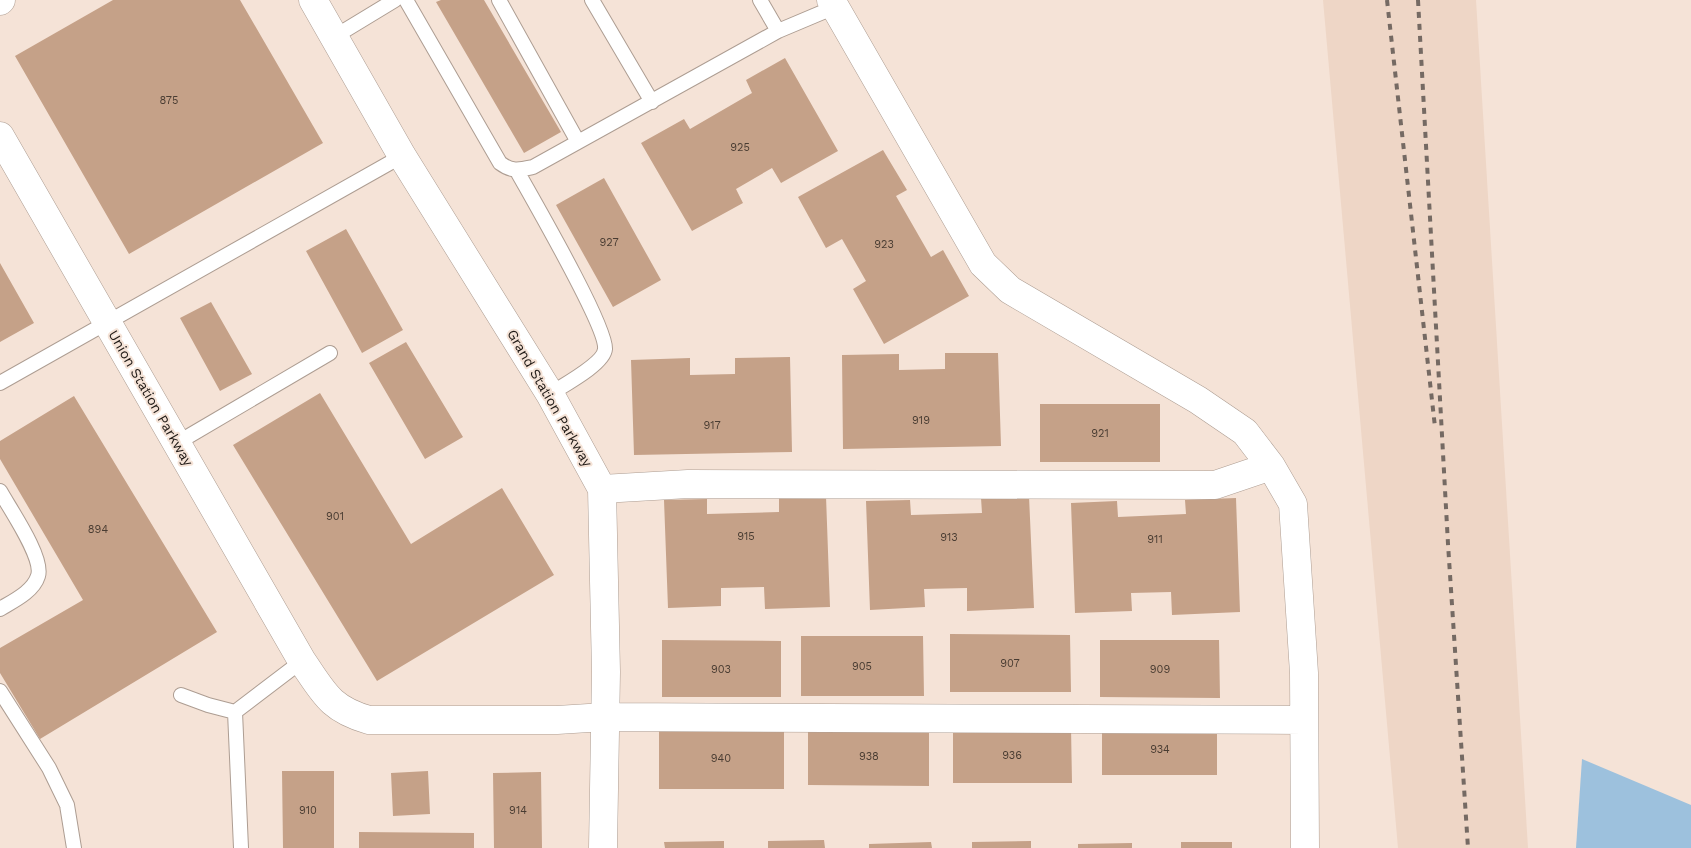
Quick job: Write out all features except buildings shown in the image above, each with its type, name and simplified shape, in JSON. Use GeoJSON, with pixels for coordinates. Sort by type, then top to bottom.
{"type":"FeatureCollection","features":[{"type":"Feature","properties":{"kind":"street","name":"Grand Station Parkway"},"geometry":{"type":"LineString","coordinates":[[313,0],[402,156],[550,394],[602,489],[605,717],[603,848]]}},
{"type":"Feature","properties":{"kind":"street"},"geometry":{"type":"LineString","coordinates":[[833,3],[983,264],[1010,290],[1198,400],[1245,432],[1271,466],[1293,504],[1304,673],[1305,848]]}},
{"type":"Feature","properties":{"kind":"street","name":"Union Station Parkway"},"geometry":{"type":"LineString","coordinates":[[0,136],[302,661],[327,698],[348,714],[369,720],[557,720],[605,717],[1303,720]]}},
{"type":"Feature","properties":{"kind":"street"},"geometry":{"type":"LineString","coordinates":[[602,489],[688,484],[1215,485],[1271,466]]}},
{"type":"Feature","properties":{"kind":"lane"},"geometry":{"type":"LineString","coordinates":[[334,37],[394,0]]}},
{"type":"Feature","properties":{"kind":"lane"},"geometry":{"type":"LineString","coordinates":[[406,0],[500,163],[508,169],[517,171],[533,167],[778,31],[833,3]]}},
{"type":"Feature","properties":{"kind":"lane"},"geometry":{"type":"LineString","coordinates":[[499,0],[578,142]]}},
{"type":"Feature","properties":{"kind":"lane"},"geometry":{"type":"LineString","coordinates":[[592,0],[652,102]]}},
{"type":"Feature","properties":{"kind":"lane"},"geometry":{"type":"LineString","coordinates":[[760,0],[778,31]]}},
{"type":"Feature","properties":{"kind":"lane"},"geometry":{"type":"LineString","coordinates":[[0,383],[402,156]]}},
{"type":"Feature","properties":{"kind":"lane"},"geometry":{"type":"LineString","coordinates":[[517,171],[587,301],[603,340],[605,350],[601,358],[574,379],[550,394]]}},
{"type":"Feature","properties":{"kind":"lane"},"geometry":{"type":"LineString","coordinates":[[177,444],[330,353]]}},
{"type":"Feature","properties":{"kind":"lane"},"geometry":{"type":"LineString","coordinates":[[0,491],[36,557],[38,576],[29,590],[0,609]]}},
{"type":"Feature","properties":{"kind":"lane"},"geometry":{"type":"LineString","coordinates":[[235,712],[302,661]]}},
{"type":"Feature","properties":{"kind":"lane"},"geometry":{"type":"LineString","coordinates":[[0,691],[49,768],[67,805],[74,848]]}},
{"type":"Feature","properties":{"kind":"lane"},"geometry":{"type":"LineString","coordinates":[[181,695],[235,712]]}},
{"type":"Feature","properties":{"kind":"lane"},"geometry":{"type":"LineString","coordinates":[[235,712],[241,848]]}},
{"type":"Feature","properties":{"kind":"shaded area"},"geometry":{"type":"Polygon","coordinates":[[[1323,0],[1476,0],[1528,848],[1398,848],[1323,0]]]}},
{"type":"Feature","properties":{"kind":"water"},"geometry":{"type":"Polygon","coordinates":[[[1582,759],[1691,805],[1691,848],[1576,848],[1582,759]]]}},
{"type":"Feature","properties":{"kind":"railway"},"geometry":{"type":"LineString","coordinates":[[1387,0],[1435,427]]}},
{"type":"Feature","properties":{"kind":"railway"},"geometry":{"type":"LineString","coordinates":[[1418,0],[1448,544],[1468,848]]}}]}
